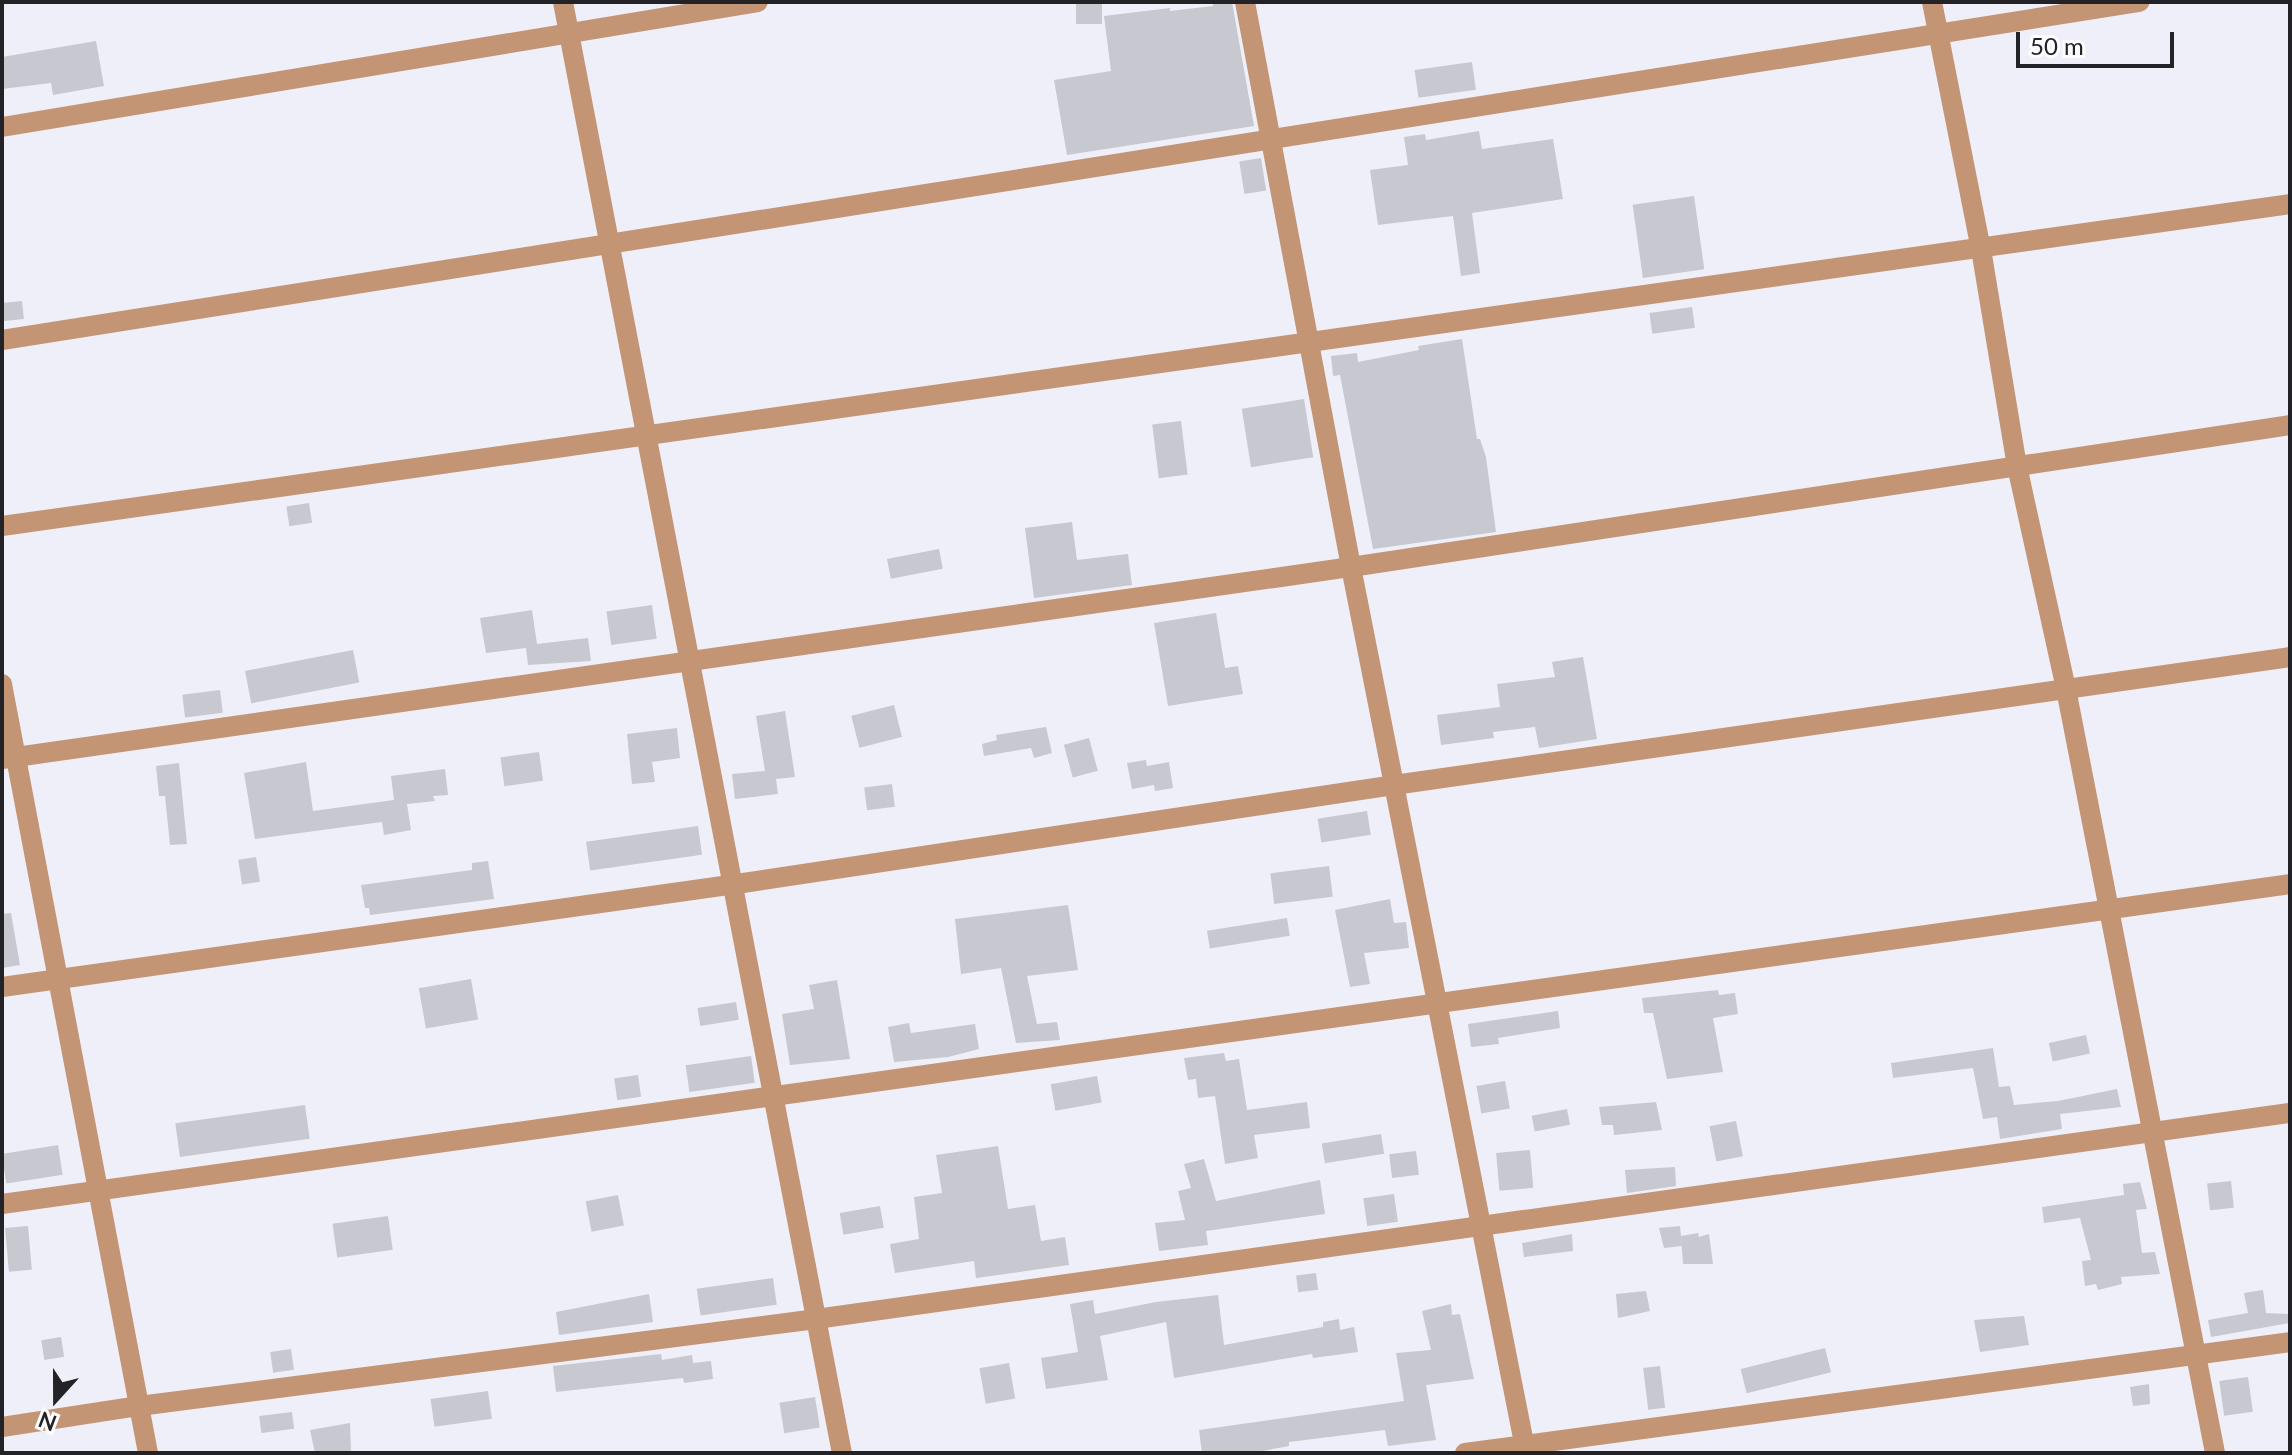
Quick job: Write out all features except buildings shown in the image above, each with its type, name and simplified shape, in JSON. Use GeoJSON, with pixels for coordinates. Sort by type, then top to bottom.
{"type":"FeatureCollection","features":[{"type":"Feature","properties":{"kind":"street"},"geometry":{"type":"LineString","coordinates":[[563,2],[730,885],[842,1453]]}},
{"type":"Feature","properties":{"kind":"street"},"geometry":{"type":"LineString","coordinates":[[2,127],[758,2]]}},
{"type":"Feature","properties":{"kind":"street"},"geometry":{"type":"LineString","coordinates":[[1245,2],[1351,567],[1525,1449]]}},
{"type":"Feature","properties":{"kind":"street"},"geometry":{"type":"LineString","coordinates":[[1932,2],[1981,249],[2017,466],[2066,689],[2215,1453]]}},
{"type":"Feature","properties":{"kind":"street"},"geometry":{"type":"LineString","coordinates":[[2,340],[2139,2]]}},
{"type":"Feature","properties":{"kind":"street"},"geometry":{"type":"LineString","coordinates":[[2,526],[1310,345],[2290,204]]}},
{"type":"Feature","properties":{"kind":"street"},"geometry":{"type":"LineString","coordinates":[[9,758],[1351,567],[2290,425]]}},
{"type":"Feature","properties":{"kind":"street"},"geometry":{"type":"LineString","coordinates":[[2,987],[730,885],[1394,785],[2290,657]]}},
{"type":"Feature","properties":{"kind":"street"},"geometry":{"type":"LineString","coordinates":[[2,684],[9,758],[58,980],[148,1453]]}},
{"type":"Feature","properties":{"kind":"street"},"geometry":{"type":"LineString","coordinates":[[2,1204],[2290,884]]}},
{"type":"Feature","properties":{"kind":"street"},"geometry":{"type":"LineString","coordinates":[[2,1427],[139,1406],[816,1319],[2290,1113]]}},
{"type":"Feature","properties":{"kind":"street"},"geometry":{"type":"LineString","coordinates":[[1465,1453],[1525,1449],[2290,1342]]}}]}
